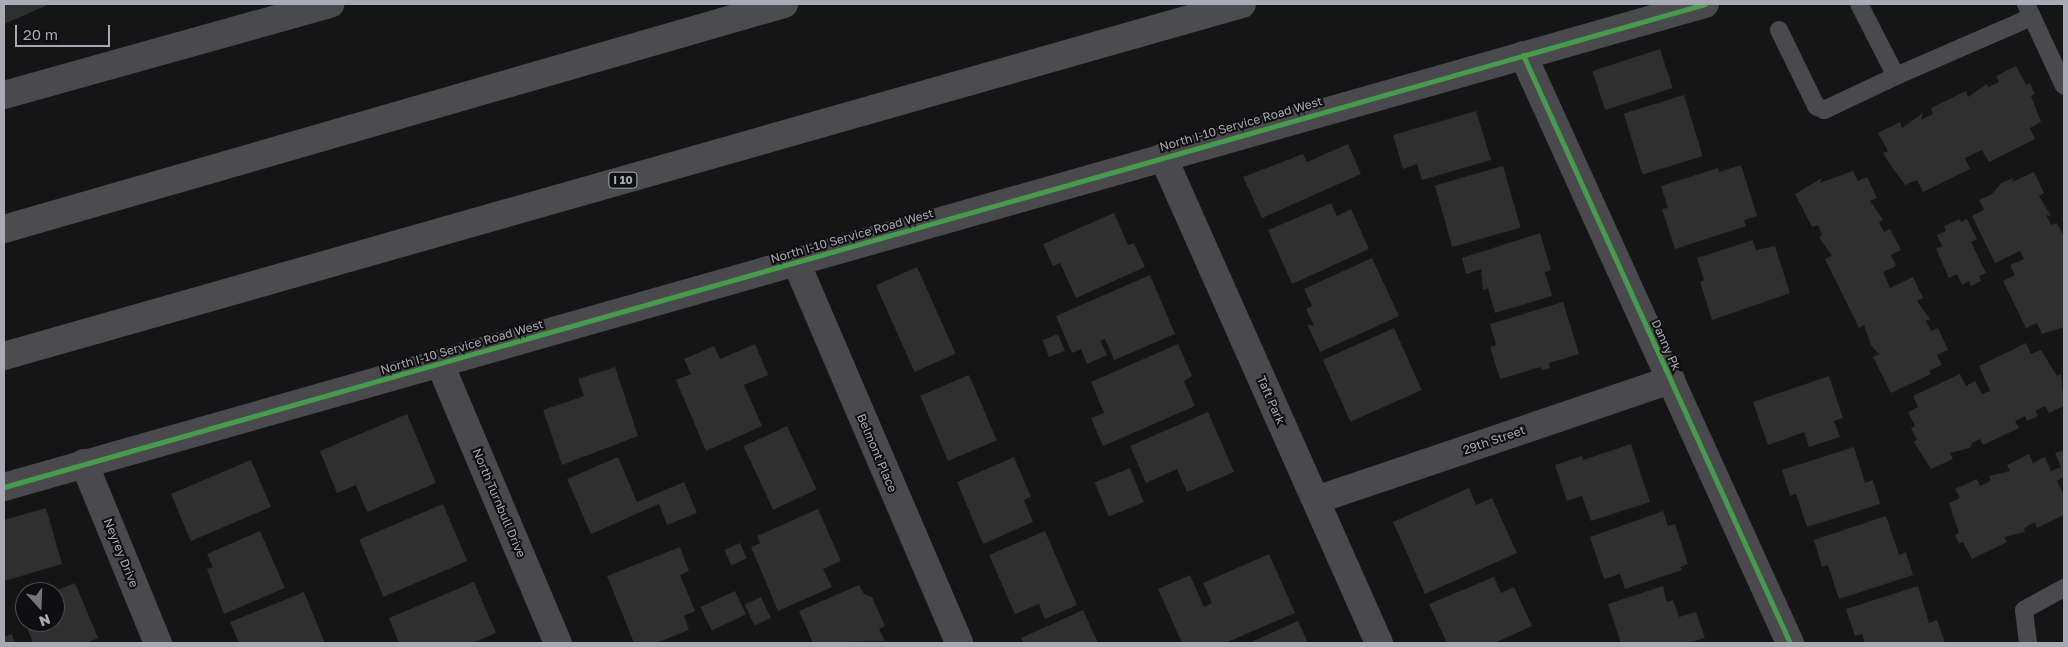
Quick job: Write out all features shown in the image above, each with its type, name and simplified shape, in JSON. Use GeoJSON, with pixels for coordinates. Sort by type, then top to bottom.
{"type":"FeatureCollection","features":[{"type":"Feature","properties":{"kind":"highway"},"geometry":{"type":"LineString","coordinates":[[4,229],[784,4]]}},
{"type":"Feature","properties":{"kind":"highway","name":"I 10"},"geometry":{"type":"LineString","coordinates":[[4,356],[1242,4]]}},
{"type":"Feature","properties":{"kind":"street"},"geometry":{"type":"LineString","coordinates":[[4,95],[301,8],[331,4]]}},
{"type":"Feature","properties":{"kind":"street","name":"North I-10 Service Road West"},"geometry":{"type":"LineString","coordinates":[[4,486],[440,364],[1163,156],[1705,4]]}},
{"type":"Feature","properties":{"kind":"street","name":"Danny Pk"},"geometry":{"type":"LineString","coordinates":[[1524,55],[1790,643]]}},
{"type":"Feature","properties":{"kind":"street","name":"Taft Park"},"geometry":{"type":"LineString","coordinates":[[1163,156],[1379,643]]}},
{"type":"Feature","properties":{"kind":"street","name":"Belmont Place"},"geometry":{"type":"LineString","coordinates":[[796,262],[959,643]]}},
{"type":"Feature","properties":{"kind":"street","name":"North Turnbull Drive"},"geometry":{"type":"LineString","coordinates":[[440,364],[558,643]]}},
{"type":"Feature","properties":{"kind":"street","name":"29th Street"},"geometry":{"type":"LineString","coordinates":[[1316,500],[1672,380]]}},
{"type":"Feature","properties":{"kind":"street","name":"Neyrey Drive"},"geometry":{"type":"LineString","coordinates":[[84,464],[158,643]]}},
{"type":"Feature","properties":{"kind":"lane"},"geometry":{"type":"LineString","coordinates":[[1859,4],[1896,76]]}},
{"type":"Feature","properties":{"kind":"lane"},"geometry":{"type":"LineString","coordinates":[[1778,30],[1816,106],[1824,110],[2029,10],[2064,86]]}},
{"type":"Feature","properties":{"kind":"lane"},"geometry":{"type":"LineString","coordinates":[[2028,643],[2024,610],[2064,588]]}},
{"type":"Feature","properties":{"kind":"building"},"geometry":{"type":"Polygon","coordinates":[[[4,4],[50,4],[4,24],[4,4]]]}},
{"type":"Feature","properties":{"kind":"building"},"geometry":{"type":"Polygon","coordinates":[[[1660,49],[1673,88],[1605,110],[1592,71],[1660,49]]]}},
{"type":"Feature","properties":{"kind":"building"},"geometry":{"type":"Polygon","coordinates":[[[2016,66],[2026,85],[2030,83],[2035,94],[2031,96],[2041,122],[2030,128],[2035,139],[1989,162],[1982,150],[1965,158],[1970,169],[1923,192],[1917,180],[1905,185],[1883,153],[1888,151],[1878,133],[1900,122],[1902,128],[1923,113],[1921,120],[1933,114],[1931,108],[1966,91],[1968,97],[1987,84],[1988,87],[1999,82],[1996,76],[2016,66]]]}},
{"type":"Feature","properties":{"kind":"building"},"geometry":{"type":"Polygon","coordinates":[[[1684,95],[1703,156],[1642,175],[1624,113],[1684,95]]]}},
{"type":"Feature","properties":{"kind":"building"},"geometry":{"type":"Polygon","coordinates":[[[1476,111],[1491,160],[1422,180],[1417,164],[1403,169],[1393,135],[1476,111]]]}},
{"type":"Feature","properties":{"kind":"building"},"geometry":{"type":"Polygon","coordinates":[[[1348,144],[1361,174],[1262,218],[1243,177],[1303,154],[1307,162],[1348,144]]]}},
{"type":"Feature","properties":{"kind":"building"},"geometry":{"type":"Polygon","coordinates":[[[1741,165],[1757,216],[1744,220],[1746,226],[1675,249],[1662,209],[1668,208],[1661,186],[1718,168],[1719,172],[1741,165]]]}},
{"type":"Feature","properties":{"kind":"building"},"geometry":{"type":"Polygon","coordinates":[[[1503,166],[1521,228],[1452,247],[1435,186],[1503,166]]]}},
{"type":"Feature","properties":{"kind":"building"},"geometry":{"type":"Polygon","coordinates":[[[1853,171],[1858,181],[1867,177],[1877,198],[1870,201],[1883,220],[1879,222],[1884,232],[1890,229],[1901,250],[1891,255],[1896,266],[1883,272],[1890,288],[1913,277],[1923,298],[1917,301],[1930,319],[1926,321],[1931,331],[1938,328],[1948,350],[1937,355],[1942,365],[1929,371],[1931,374],[1891,393],[1873,357],[1879,354],[1871,345],[1864,325],[1859,328],[1825,259],[1832,256],[1819,237],[1822,235],[1818,225],[1812,227],[1795,194],[1822,178],[1820,183],[1853,171]]]}},
{"type":"Feature","properties":{"kind":"building"},"geometry":{"type":"Polygon","coordinates":[[[2034,172],[2044,193],[2039,196],[2051,216],[2046,215],[2051,225],[2057,223],[2064,237],[2064,327],[2042,334],[2037,323],[2026,328],[2003,281],[2015,275],[2010,265],[2024,259],[2020,251],[1995,263],[1972,216],[1984,210],[1979,200],[1992,194],[2001,183],[2014,178],[2012,182],[2034,172]]]}},
{"type":"Feature","properties":{"kind":"building"},"geometry":{"type":"Polygon","coordinates":[[[1331,203],[1337,216],[1351,209],[1369,249],[1292,284],[1268,230],[1331,203]]]}},
{"type":"Feature","properties":{"kind":"building"},"geometry":{"type":"Polygon","coordinates":[[[1114,213],[1128,245],[1134,243],[1145,267],[1076,298],[1060,263],[1053,266],[1043,244],[1114,213]]]}},
{"type":"Feature","properties":{"kind":"building"},"geometry":{"type":"Polygon","coordinates":[[[1960,219],[1961,222],[1967,219],[1977,239],[1971,242],[1986,273],[1979,276],[1981,281],[1971,286],[1969,281],[1962,285],[1957,274],[1949,278],[1936,249],[1942,246],[1937,235],[1946,231],[1944,226],[1960,219]]]}},
{"type":"Feature","properties":{"kind":"building"},"geometry":{"type":"Polygon","coordinates":[[[1540,233],[1551,270],[1545,272],[1552,296],[1495,313],[1488,288],[1483,290],[1481,269],[1466,274],[1462,258],[1540,233]]]}},
{"type":"Feature","properties":{"kind":"building"},"geometry":{"type":"Polygon","coordinates":[[[1753,240],[1756,250],[1775,246],[1790,293],[1712,320],[1700,282],[1704,280],[1697,258],[1753,240]]]}},
{"type":"Feature","properties":{"kind":"building"},"geometry":{"type":"Polygon","coordinates":[[[1372,258],[1399,316],[1320,352],[1307,324],[1314,326],[1306,309],[1312,306],[1304,289],[1372,258]]]}},
{"type":"Feature","properties":{"kind":"building"},"geometry":{"type":"Polygon","coordinates":[[[917,267],[956,354],[915,372],[876,285],[917,267]]]}},
{"type":"Feature","properties":{"kind":"building"},"geometry":{"type":"Polygon","coordinates":[[[1150,275],[1175,334],[1114,360],[1105,339],[1100,340],[1107,355],[1087,364],[1081,349],[1072,353],[1056,316],[1150,275]]]}},
{"type":"Feature","properties":{"kind":"building"},"geometry":{"type":"Polygon","coordinates":[[[1563,302],[1579,354],[1549,363],[1550,368],[1542,370],[1541,367],[1500,379],[1490,347],[1496,345],[1490,324],[1563,302]]]}},
{"type":"Feature","properties":{"kind":"building"},"geometry":{"type":"Polygon","coordinates":[[[1394,328],[1422,390],[1350,422],[1323,360],[1394,328]]]}},
{"type":"Feature","properties":{"kind":"building"},"geometry":{"type":"Polygon","coordinates":[[[1058,334],[1065,351],[1049,357],[1042,340],[1058,334]]]}},
{"type":"Feature","properties":{"kind":"building"},"geometry":{"type":"Polygon","coordinates":[[[2026,343],[2031,354],[2041,350],[2057,376],[2061,374],[2064,406],[2049,413],[2045,406],[2035,411],[2038,416],[2027,421],[2025,416],[2015,421],[2019,428],[1983,445],[1980,439],[1972,443],[1970,448],[1950,453],[1953,459],[1931,469],[1914,442],[1917,440],[1911,428],[1915,426],[1908,412],[1918,407],[1913,396],[1960,374],[1966,386],[1975,381],[1982,394],[1990,391],[1979,366],[2026,343]]]}},
{"type":"Feature","properties":{"kind":"building"},"geometry":{"type":"Polygon","coordinates":[[[755,344],[768,375],[744,385],[762,426],[706,451],[676,380],[691,374],[684,359],[714,346],[720,359],[755,344]]]}},
{"type":"Feature","properties":{"kind":"building"},"geometry":{"type":"Polygon","coordinates":[[[1178,344],[1192,376],[1184,381],[1195,406],[1103,446],[1091,418],[1104,413],[1091,382],[1178,344]]]}},
{"type":"Feature","properties":{"kind":"building"},"geometry":{"type":"Polygon","coordinates":[[[615,367],[638,436],[562,465],[543,410],[584,396],[578,379],[615,367]]]}},
{"type":"Feature","properties":{"kind":"building"},"geometry":{"type":"Polygon","coordinates":[[[969,375],[997,440],[948,461],[920,396],[969,375]]]}},
{"type":"Feature","properties":{"kind":"building"},"geometry":{"type":"Polygon","coordinates":[[[1829,376],[1843,418],[1834,421],[1840,437],[1809,447],[1804,432],[1768,445],[1753,402],[1829,376]]]}},
{"type":"Feature","properties":{"kind":"building"},"geometry":{"type":"Polygon","coordinates":[[[1208,412],[1234,472],[1187,492],[1177,469],[1146,483],[1130,446],[1208,412]]]}},
{"type":"Feature","properties":{"kind":"building"},"geometry":{"type":"Polygon","coordinates":[[[407,414],[436,483],[367,512],[356,485],[337,493],[320,451],[407,414]]]}},
{"type":"Feature","properties":{"kind":"building"},"geometry":{"type":"Polygon","coordinates":[[[787,426],[817,489],[773,510],[743,446],[787,426]]]}},
{"type":"Feature","properties":{"kind":"building"},"geometry":{"type":"Polygon","coordinates":[[[1631,444],[1650,502],[1591,521],[1582,496],[1567,501],[1555,465],[1582,456],[1583,460],[1631,444]]]}},
{"type":"Feature","properties":{"kind":"building"},"geometry":{"type":"Polygon","coordinates":[[[1854,447],[1865,483],[1873,480],[1880,504],[1807,527],[1796,494],[1790,496],[1782,470],[1854,447]]]}},
{"type":"Feature","properties":{"kind":"building"},"geometry":{"type":"Polygon","coordinates":[[[2064,450],[2064,477],[2057,481],[2064,495],[2064,515],[2037,528],[2035,522],[2024,528],[2025,532],[2004,537],[2007,542],[1972,559],[1963,542],[1959,544],[1955,535],[1959,533],[1949,503],[1960,498],[1955,489],[1977,479],[1980,486],[1991,481],[1989,476],[2010,471],[2007,465],[2029,454],[2033,463],[2045,457],[2051,471],[2061,467],[2055,453],[2064,450]]]}},
{"type":"Feature","properties":{"kind":"building"},"geometry":{"type":"Polygon","coordinates":[[[618,457],[637,502],[684,482],[697,513],[667,525],[659,504],[591,534],[567,479],[618,457]]]}},
{"type":"Feature","properties":{"kind":"building"},"geometry":{"type":"Polygon","coordinates":[[[1014,457],[1031,497],[1024,500],[1033,522],[983,544],[957,482],[1014,457]]]}},
{"type":"Feature","properties":{"kind":"building"},"geometry":{"type":"Polygon","coordinates":[[[251,460],[271,507],[191,541],[171,494],[251,460]]]}},
{"type":"Feature","properties":{"kind":"building"},"geometry":{"type":"Polygon","coordinates":[[[1130,468],[1144,502],[1109,517],[1095,482],[1130,468]]]}},
{"type":"Feature","properties":{"kind":"building"},"geometry":{"type":"Polygon","coordinates":[[[1469,488],[1476,505],[1492,498],[1517,553],[1425,594],[1393,522],[1469,488]]]}},
{"type":"Feature","properties":{"kind":"building"},"geometry":{"type":"Polygon","coordinates":[[[443,504],[467,561],[383,597],[359,540],[443,504]]]}},
{"type":"Feature","properties":{"kind":"building"},"geometry":{"type":"Polygon","coordinates":[[[46,508],[62,564],[4,581],[4,520],[46,508]]]}},
{"type":"Feature","properties":{"kind":"building"},"geometry":{"type":"Polygon","coordinates":[[[818,509],[841,561],[823,569],[832,587],[778,611],[751,547],[760,543],[757,536],[818,509]]]}},
{"type":"Feature","properties":{"kind":"building"},"geometry":{"type":"Polygon","coordinates":[[[1663,511],[1668,526],[1675,524],[1688,564],[1680,567],[1682,570],[1625,589],[1620,574],[1604,579],[1590,537],[1663,511]]]}},
{"type":"Feature","properties":{"kind":"building"},"geometry":{"type":"Polygon","coordinates":[[[1886,516],[1899,555],[1906,552],[1913,575],[1839,599],[1828,565],[1822,567],[1814,540],[1886,516]]]}},
{"type":"Feature","properties":{"kind":"building"},"geometry":{"type":"Polygon","coordinates":[[[260,531],[285,588],[224,614],[207,569],[213,567],[207,554],[260,531]]]}},
{"type":"Feature","properties":{"kind":"building"},"geometry":{"type":"Polygon","coordinates":[[[1045,531],[1077,605],[1045,619],[1039,604],[1015,614],[989,555],[1045,531]]]}},
{"type":"Feature","properties":{"kind":"building"},"geometry":{"type":"Polygon","coordinates":[[[740,543],[747,559],[731,565],[724,550],[740,543]]]}},
{"type":"Feature","properties":{"kind":"building"},"geometry":{"type":"Polygon","coordinates":[[[680,547],[689,571],[680,575],[695,611],[684,616],[689,630],[656,643],[634,643],[607,576],[680,547]]]}},
{"type":"Feature","properties":{"kind":"building"},"geometry":{"type":"Polygon","coordinates":[[[1269,554],[1295,613],[1225,643],[1182,643],[1158,589],[1190,575],[1204,607],[1212,603],[1203,583],[1269,554]]]}},
{"type":"Feature","properties":{"kind":"building"},"geometry":{"type":"Polygon","coordinates":[[[1494,577],[1501,593],[1514,587],[1532,626],[1494,643],[1447,643],[1429,604],[1494,577]]]}},
{"type":"Feature","properties":{"kind":"building"},"geometry":{"type":"Polygon","coordinates":[[[474,582],[496,633],[472,643],[399,643],[389,618],[474,582]]]}},
{"type":"Feature","properties":{"kind":"building"},"geometry":{"type":"Polygon","coordinates":[[[75,583],[98,638],[86,643],[33,643],[29,632],[65,632],[65,587],[75,583]]]}},
{"type":"Feature","properties":{"kind":"building"},"geometry":{"type":"Polygon","coordinates":[[[859,585],[864,594],[872,597],[885,626],[879,629],[885,641],[813,643],[799,611],[859,585]]]}},
{"type":"Feature","properties":{"kind":"building"},"geometry":{"type":"Polygon","coordinates":[[[1663,586],[1667,602],[1673,600],[1679,617],[1696,612],[1705,638],[1688,643],[1621,643],[1608,604],[1663,586]]]}},
{"type":"Feature","properties":{"kind":"building"},"geometry":{"type":"Polygon","coordinates":[[[1918,586],[1929,623],[1937,620],[1945,643],[1865,643],[1862,634],[1855,636],[1846,609],[1918,586]]]}},
{"type":"Feature","properties":{"kind":"building"},"geometry":{"type":"Polygon","coordinates":[[[735,591],[746,615],[712,631],[701,607],[735,591]]]}},
{"type":"Feature","properties":{"kind":"building"},"geometry":{"type":"Polygon","coordinates":[[[304,592],[325,643],[239,643],[230,622],[304,592]]]}},
{"type":"Feature","properties":{"kind":"building"},"geometry":{"type":"Polygon","coordinates":[[[761,597],[771,618],[754,625],[745,605],[761,597]]]}},
{"type":"Feature","properties":{"kind":"building"},"geometry":{"type":"Polygon","coordinates":[[[1083,610],[1098,643],[1024,643],[1021,638],[1083,610]]]}},
{"type":"Feature","properties":{"kind":"building"},"geometry":{"type":"Polygon","coordinates":[[[1298,621],[1308,643],[1249,643],[1298,621]]]}},
{"type":"Feature","properties":{"kind":"building"},"geometry":{"type":"Polygon","coordinates":[[[12,634],[15,643],[4,643],[4,637],[12,634]]]}},
{"type":"Feature","properties":{"kind":"cycle path"},"geometry":{"type":"LineString","coordinates":[[4,487],[1705,4]]}},
{"type":"Feature","properties":{"kind":"cycle path"},"geometry":{"type":"LineString","coordinates":[[1523,55],[1790,643]]}}]}
